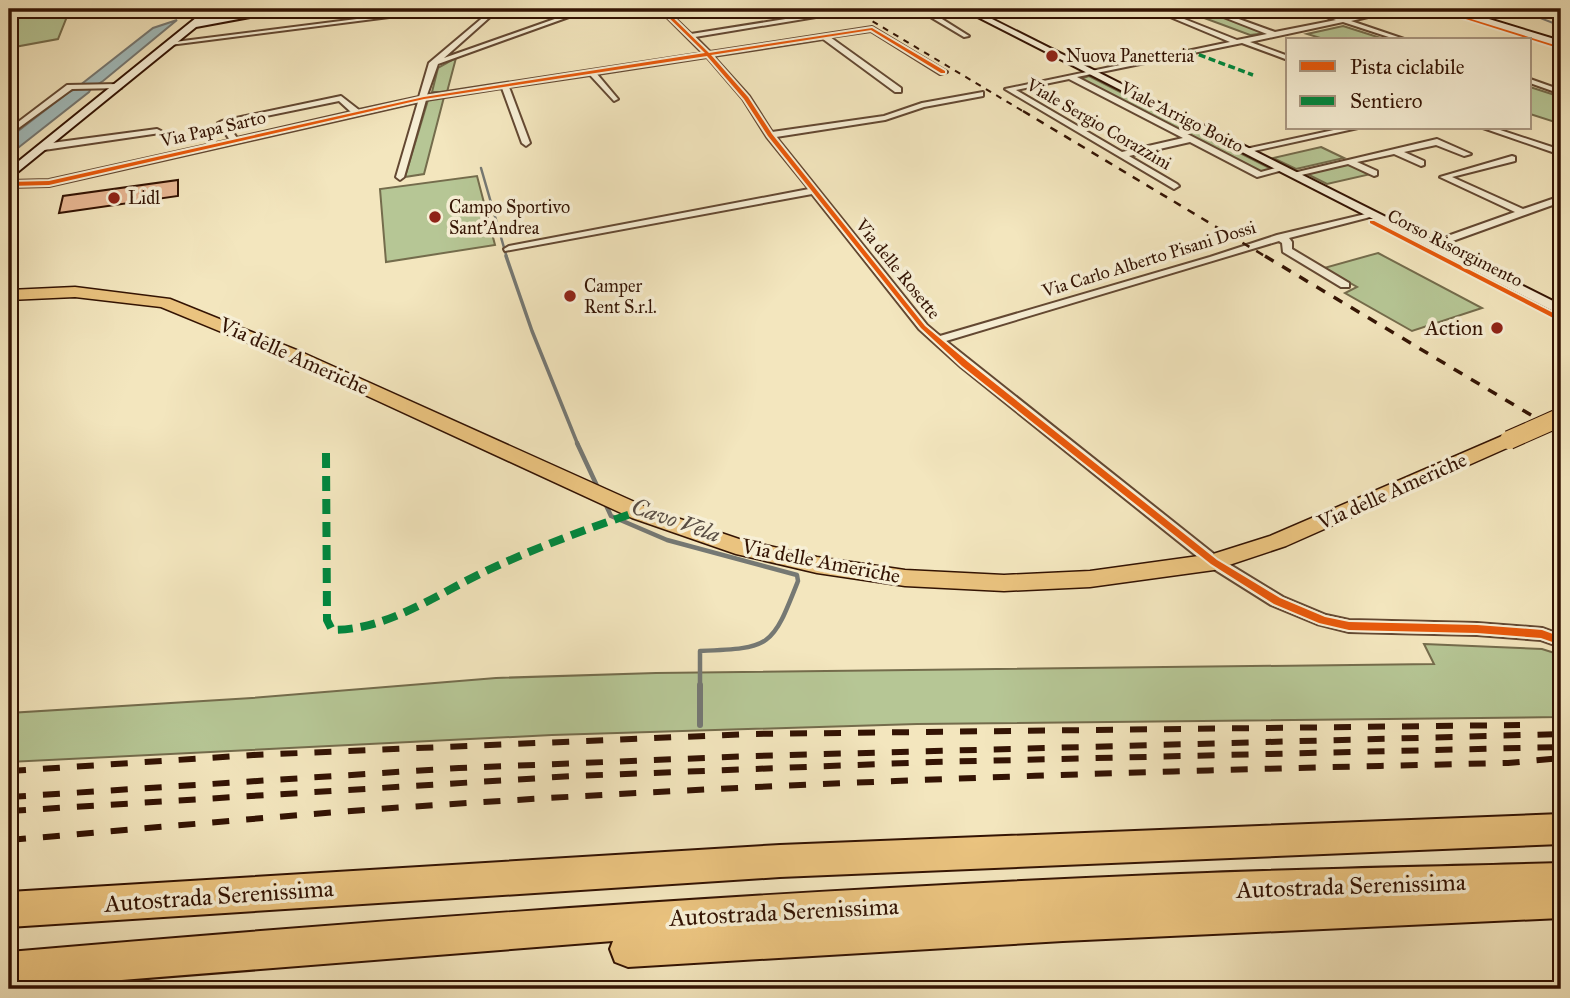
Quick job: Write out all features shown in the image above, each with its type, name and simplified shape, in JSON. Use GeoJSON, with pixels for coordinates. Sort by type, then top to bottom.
{"type":"FeatureCollection","features":[{"type":"Feature","properties":{"kind":"highway","name":"Autostrada Serenissima"},"geometry":{"type":"LineString","coordinates":[[9,910],[780,861],[1561,829]]}},
{"type":"Feature","properties":{"kind":"highway","name":"Autostrada Serenissima"},"geometry":{"type":"LineString","coordinates":[[9,971],[324,943],[787,912],[1157,892],[1561,880]]}},
{"type":"Feature","properties":{"kind":"highway"},"geometry":{"type":"LineString","coordinates":[[628,949],[1063,923],[1561,901]]}},
{"type":"Feature","properties":{"kind":"main road"},"geometry":{"type":"LineString","coordinates":[[9,175],[212,9]]}},
{"type":"Feature","properties":{"kind":"main road"},"geometry":{"type":"LineString","coordinates":[[203,19],[248,11],[289,9]]}},
{"type":"Feature","properties":{"kind":"main road"},"geometry":{"type":"LineString","coordinates":[[1448,9],[1561,44]]}},
{"type":"Feature","properties":{"kind":"main road","name":"Corso Risorgimento"},"geometry":{"type":"LineString","coordinates":[[969,10],[1561,311]]}},
{"type":"Feature","properties":{"kind":"main road"},"geometry":{"type":"LineString","coordinates":[[203,19],[248,11]]}},
{"type":"Feature","properties":{"kind":"main road","name":"Via delle Americhe"},"geometry":{"type":"LineString","coordinates":[[11,295],[75,292],[164,302],[293,355],[640,513],[736,546],[817,565],[905,578],[1004,583],[1090,579],[1214,562],[1278,541],[1561,417]]}},
{"type":"Feature","properties":{"kind":"street"},"geometry":{"type":"LineString","coordinates":[[170,43],[449,9]]}},
{"type":"Feature","properties":{"kind":"street"},"geometry":{"type":"LineString","coordinates":[[400,177],[432,65],[496,9]]}},
{"type":"Feature","properties":{"kind":"street"},"geometry":{"type":"LineString","coordinates":[[432,65],[588,9]]}},
{"type":"Feature","properties":{"kind":"street","name":"Via delle Rosette"},"geometry":{"type":"LineString","coordinates":[[662,9],[708,54],[746,98],[770,135],[923,327],[1214,562],[1277,601],[1322,620],[1349,626],[1476,629],[1542,634],[1561,641]]}},
{"type":"Feature","properties":{"kind":"street"},"geometry":{"type":"LineString","coordinates":[[923,9],[920,9],[966,36]]}},
{"type":"Feature","properties":{"kind":"street"},"geometry":{"type":"LineString","coordinates":[[969,10],[987,9]]}},
{"type":"Feature","properties":{"kind":"street"},"geometry":{"type":"LineString","coordinates":[[1093,9],[1102,12]]}},
{"type":"Feature","properties":{"kind":"street"},"geometry":{"type":"LineString","coordinates":[[1154,9],[1286,57]]}},
{"type":"Feature","properties":{"kind":"street"},"geometry":{"type":"LineString","coordinates":[[1206,9],[1273,34]]}},
{"type":"Feature","properties":{"kind":"street"},"geometry":{"type":"LineString","coordinates":[[1308,9],[1398,38]]}},
{"type":"Feature","properties":{"kind":"street"},"geometry":{"type":"LineString","coordinates":[[1069,76],[1399,9]]}},
{"type":"Feature","properties":{"kind":"street"},"geometry":{"type":"LineString","coordinates":[[690,36],[844,10]]}},
{"type":"Feature","properties":{"kind":"street","name":"Via Papa Sarto"},"geometry":{"type":"LineString","coordinates":[[9,184],[49,183],[424,98],[872,29],[943,72]]}},
{"type":"Feature","properties":{"kind":"street"},"geometry":{"type":"LineString","coordinates":[[825,37],[898,90]]}},
{"type":"Feature","properties":{"kind":"street"},"geometry":{"type":"LineString","coordinates":[[592,72],[614,99]]}},
{"type":"Feature","properties":{"kind":"street","name":"Viale Sergio Corazzini"},"geometry":{"type":"LineString","coordinates":[[1069,76],[1009,89],[1174,186]]}},
{"type":"Feature","properties":{"kind":"street","name":"Viale Arrigo Boito"},"geometry":{"type":"LineString","coordinates":[[1069,76],[1260,175],[1349,162],[1437,142],[1467,154]]}},
{"type":"Feature","properties":{"kind":"street"},"geometry":{"type":"LineString","coordinates":[[1532,82],[1561,92]]}},
{"type":"Feature","properties":{"kind":"street"},"geometry":{"type":"LineString","coordinates":[[9,134],[74,87],[118,86]]}},
{"type":"Feature","properties":{"kind":"street"},"geometry":{"type":"LineString","coordinates":[[505,86],[526,143]]}},
{"type":"Feature","properties":{"kind":"street"},"geometry":{"type":"LineString","coordinates":[[770,135],[885,118],[922,105],[980,94]]}},
{"type":"Feature","properties":{"kind":"street"},"geometry":{"type":"LineString","coordinates":[[235,141],[222,123],[341,98],[357,113]]}},
{"type":"Feature","properties":{"kind":"street"},"geometry":{"type":"LineString","coordinates":[[222,113],[228,122]]}},
{"type":"Feature","properties":{"kind":"street"},"geometry":{"type":"LineString","coordinates":[[1245,150],[1344,130]]}},
{"type":"Feature","properties":{"kind":"street"},"geometry":{"type":"LineString","coordinates":[[1493,130],[1561,153]]}},
{"type":"Feature","properties":{"kind":"street"},"geometry":{"type":"LineString","coordinates":[[44,147],[157,131]]}},
{"type":"Feature","properties":{"kind":"street"},"geometry":{"type":"LineString","coordinates":[[1121,155],[1191,139]]}},
{"type":"Feature","properties":{"kind":"street"},"geometry":{"type":"LineString","coordinates":[[1395,151],[1421,163]]}},
{"type":"Feature","properties":{"kind":"street"},"geometry":{"type":"LineString","coordinates":[[1512,159],[1444,177],[1524,213]]}},
{"type":"Feature","properties":{"kind":"street"},"geometry":{"type":"LineString","coordinates":[[1349,162],[1374,173]]}},
{"type":"Feature","properties":{"kind":"street"},"geometry":{"type":"LineString","coordinates":[[509,249],[814,191]]}},
{"type":"Feature","properties":{"kind":"street"},"geometry":{"type":"LineString","coordinates":[[1433,245],[1561,199]]}},
{"type":"Feature","properties":{"kind":"street","name":"Via Carlo Alberto Pisani Dossi"},"geometry":{"type":"LineString","coordinates":[[938,340],[1280,237],[1371,214]]}},
{"type":"Feature","properties":{"kind":"street"},"geometry":{"type":"LineString","coordinates":[[1280,237],[1287,242],[1287,250],[1345,285]]}},
{"type":"Feature","properties":{"kind":"green space"},"geometry":{"type":"Polygon","coordinates":[[[70,9],[58,39],[9,48],[9,13],[70,9]]]}},
{"type":"Feature","properties":{"kind":"green space"},"geometry":{"type":"Polygon","coordinates":[[[1180,9],[1204,9],[1267,33],[1250,35],[1180,9]]]}},
{"type":"Feature","properties":{"kind":"green space"},"geometry":{"type":"Polygon","coordinates":[[[1343,26],[1381,38],[1320,38],[1307,34],[1343,26]]]}},
{"type":"Feature","properties":{"kind":"green space"},"geometry":{"type":"Polygon","coordinates":[[[456,58],[447,92],[432,92],[438,68],[456,58]]]}},
{"type":"Feature","properties":{"kind":"green space"},"geometry":{"type":"Polygon","coordinates":[[[1089,76],[1273,170],[1257,172],[1080,79],[1089,76]]]}},
{"type":"Feature","properties":{"kind":"green space"},"geometry":{"type":"Polygon","coordinates":[[[1532,88],[1561,97],[1561,124],[1532,115],[1532,88]]]}},
{"type":"Feature","properties":{"kind":"green space"},"geometry":{"type":"Polygon","coordinates":[[[444,97],[424,174],[405,177],[428,100],[444,97]]]}},
{"type":"Feature","properties":{"kind":"green space"},"geometry":{"type":"Polygon","coordinates":[[[1321,147],[1344,158],[1296,169],[1273,158],[1321,147]]]}},
{"type":"Feature","properties":{"kind":"green space"},"geometry":{"type":"Polygon","coordinates":[[[1350,164],[1371,174],[1327,184],[1307,174],[1350,164]]]}},
{"type":"Feature","properties":{"kind":"green space","name":"Campo Sportivo Sant'Andrea"},"geometry":{"type":"Polygon","coordinates":[[[477,176],[495,245],[386,262],[380,189],[477,176]]]}},
{"type":"Feature","properties":{"kind":"green space"},"geometry":{"type":"Polygon","coordinates":[[[1378,253],[1482,308],[1412,331],[1345,293],[1357,287],[1324,268],[1378,253]]]}},
{"type":"Feature","properties":{"kind":"green space"},"geometry":{"type":"Polygon","coordinates":[[[1424,644],[1542,649],[1561,655],[1561,717],[917,724],[552,735],[9,762],[9,713],[252,698],[496,678],[656,673],[1434,664],[1424,644]]]}},
{"type":"Feature","properties":{"kind":"water"},"geometry":{"type":"Polygon","coordinates":[[[177,20],[103,81],[95,86],[79,86],[153,28],[177,20]]]}},
{"type":"Feature","properties":{"kind":"water"},"geometry":{"type":"Polygon","coordinates":[[[92,87],[9,155],[9,138],[69,92],[77,88],[92,87]]]}},
{"type":"Feature","properties":{"kind":"building","name":"Lidl"},"geometry":{"type":"Polygon","coordinates":[[[178,180],[178,196],[59,213],[63,196],[178,180]]]}},
{"type":"Feature","properties":{"kind":"waterway"},"geometry":{"type":"LineString","coordinates":[[1517,9],[1561,26]]}},
{"type":"Feature","properties":{"kind":"waterway","name":"Cavo Vela"},"geometry":{"type":"LineString","coordinates":[[481,168],[507,258]]}},
{"type":"Feature","properties":{"kind":"waterway","name":"Cavo Vela"},"geometry":{"type":"LineString","coordinates":[[506,256],[532,331],[578,445]]}},
{"type":"Feature","properties":{"kind":"waterway","name":"Cavo Vela"},"geometry":{"type":"LineString","coordinates":[[577,443],[598,488]]}},
{"type":"Feature","properties":{"kind":"waterway","name":"Cavo Vela"},"geometry":{"type":"LineString","coordinates":[[605,503],[611,516],[667,540],[797,575],[798,581],[782,619],[766,640],[742,648],[700,651],[700,725]]}},
{"type":"Feature","properties":{"kind":"railway"},"geometry":{"type":"LineString","coordinates":[[852,9],[1026,113]]}},
{"type":"Feature","properties":{"kind":"railway"},"geometry":{"type":"LineString","coordinates":[[1023,111],[1268,258]]}},
{"type":"Feature","properties":{"kind":"railway"},"geometry":{"type":"LineString","coordinates":[[1265,256],[1561,433]]}},
{"type":"Feature","properties":{"kind":"railway"},"geometry":{"type":"LineString","coordinates":[[9,771],[253,755],[751,734],[1520,725]]}},
{"type":"Feature","properties":{"kind":"railway"},"geometry":{"type":"LineString","coordinates":[[9,797],[459,768],[753,756],[1561,734]]}},
{"type":"Feature","properties":{"kind":"railway"},"geometry":{"type":"LineString","coordinates":[[9,811],[574,776],[933,762],[1561,747]]}},
{"type":"Feature","properties":{"kind":"railway"},"geometry":{"type":"LineString","coordinates":[[9,840],[545,798],[820,784],[1508,763],[1561,758]]}},
{"type":"Feature","properties":{"kind":"marked path"},"geometry":{"type":"LineString","coordinates":[[1189,51],[1253,75]]}},
{"type":"Feature","properties":{"kind":"marked path"},"geometry":{"type":"LineString","coordinates":[[326,453],[327,620],[332,630],[368,626],[410,609],[523,554],[637,512]]}},
{"type":"Feature","properties":{"kind":"cycle path"},"geometry":{"type":"LineString","coordinates":[[662,9],[714,60],[746,98],[770,135],[923,327],[965,364],[1214,562],[1277,601],[1323,620],[1349,626],[1477,629],[1542,634],[1561,641]]}},
{"type":"Feature","properties":{"kind":"cycle path"},"geometry":{"type":"LineString","coordinates":[[1436,9],[1529,38]]}},
{"type":"Feature","properties":{"kind":"cycle path"},"geometry":{"type":"LineString","coordinates":[[9,184],[49,183],[424,98],[872,29],[943,72]]}},
{"type":"Feature","properties":{"kind":"cycle path"},"geometry":{"type":"LineString","coordinates":[[1532,39],[1561,48]]}},
{"type":"Feature","properties":{"kind":"cycle path"},"geometry":{"type":"LineString","coordinates":[[1372,222],[1561,320]]}},
{"type":"Feature","properties":{"kind":"place","name":"Nuova Panetteria"},"geometry":{"type":"Point","coordinates":[1052,56]}},
{"type":"Feature","properties":{"kind":"place","name":"Lidl"},"geometry":{"type":"Point","coordinates":[114,198]}},
{"type":"Feature","properties":{"kind":"place","name":"Campo Sportivo Sant'Andrea"},"geometry":{"type":"Point","coordinates":[435,217]}},
{"type":"Feature","properties":{"kind":"place","name":"Camper Rent S.r.l."},"geometry":{"type":"Point","coordinates":[570,296]}},
{"type":"Feature","properties":{"kind":"place","name":"Action"},"geometry":{"type":"Point","coordinates":[1497,328]}}]}
